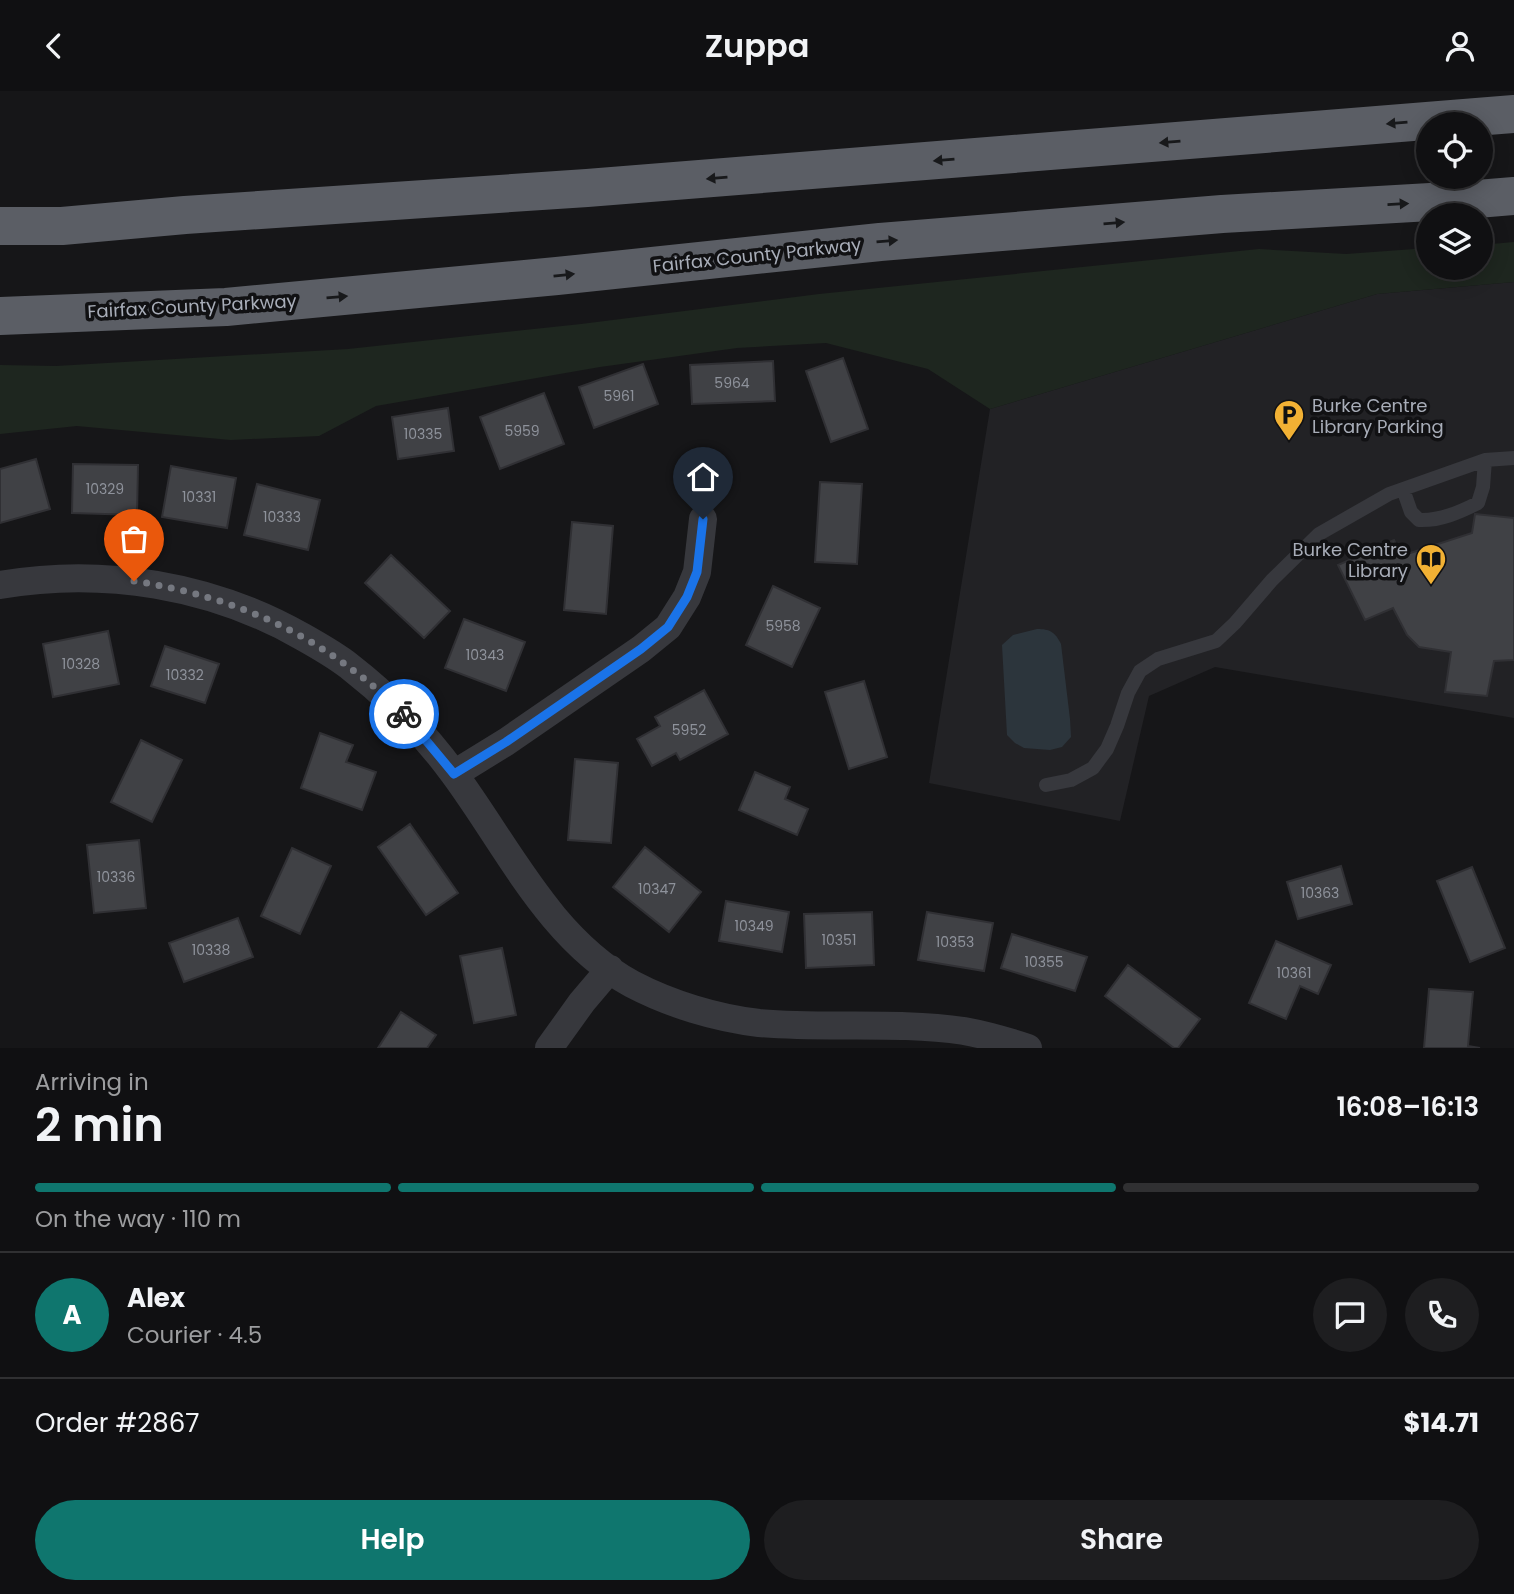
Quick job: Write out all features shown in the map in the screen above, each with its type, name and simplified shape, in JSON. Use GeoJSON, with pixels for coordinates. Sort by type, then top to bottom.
{"type":"FeatureCollection","features":[{"type":"Feature","properties":{"kind":"highway"},"geometry":{"type":"LineString","coordinates":[[0,226],[62,226],[587,188],[1514,114]]}},
{"type":"Feature","properties":{"kind":"highway","name":"Fairfax County Parkway"},"geometry":{"type":"LineString","coordinates":[[0,316],[226,307],[880,242],[1222,214],[1514,196]]}},
{"type":"Feature","properties":{"kind":"street"},"geometry":{"type":"LineString","coordinates":[[454,774],[506,742],[641,649],[668,627],[687,597],[697,572],[703,519]]}},
{"type":"Feature","properties":{"kind":"street"},"geometry":{"type":"LineString","coordinates":[[0,585],[52,579],[96,578],[172,587],[249,611],[323,649],[348,665],[408,719],[454,774],[539,899],[575,939],[610,969],[634,984],[681,1005],[723,1017],[877,1037],[926,1028],[964,1031],[1028,1048]]}},
{"type":"Feature","properties":{"kind":"street"},"geometry":{"type":"LineString","coordinates":[[549,1048],[610,969]]}},
{"type":"Feature","properties":{"kind":"lane"},"geometry":{"type":"LineString","coordinates":[[1046,785],[1071,781],[1093,768],[1107,749],[1118,726],[1128,693],[1140,671],[1158,659],[1216,641],[1319,534],[1389,494],[1485,460],[1514,459]]}},
{"type":"Feature","properties":{"kind":"lane"},"geometry":{"type":"LineString","coordinates":[[1403,489],[1411,512],[1419,520],[1431,520],[1464,510],[1478,503],[1483,487],[1485,460]]}},
{"type":"Feature","properties":{"kind":"shaded area"},"geometry":{"type":"Polygon","coordinates":[[[1514,242],[1514,282],[1377,294],[990,409],[928,369],[826,343],[737,348],[600,367],[376,406],[319,436],[231,440],[77,426],[0,434],[0,365],[56,366],[348,349],[581,324],[819,294],[1259,249],[1346,254],[1416,249],[1416,280],[1493,280],[1493,244],[1514,242]]]}},
{"type":"Feature","properties":{"kind":"shaded area"},"geometry":{"type":"Polygon","coordinates":[[[1514,282],[1514,718],[1215,667],[1149,696],[1120,821],[929,783],[990,409],[1377,294],[1514,282]]]}},
{"type":"Feature","properties":{"kind":"shaded area"},"geometry":{"type":"Polygon","coordinates":[[[1037,629],[1052,632],[1061,644],[1070,719],[1071,737],[1062,747],[1050,750],[1024,748],[1007,735],[1002,645],[1013,635],[1037,629]]]}},
{"type":"Feature","properties":{"kind":"building"},"geometry":{"type":"Polygon","coordinates":[[[843,358],[868,429],[831,442],[806,371],[843,358]]]}},
{"type":"Feature","properties":{"kind":"building"},"geometry":{"type":"Polygon","coordinates":[[[773,361],[775,401],[692,404],[690,365],[773,361]]]}},
{"type":"Feature","properties":{"kind":"building"},"geometry":{"type":"Polygon","coordinates":[[[643,364],[658,404],[594,428],[579,387],[643,364]]]}},
{"type":"Feature","properties":{"kind":"building"},"geometry":{"type":"Polygon","coordinates":[[[544,393],[564,444],[500,469],[480,417],[544,393]]]}},
{"type":"Feature","properties":{"kind":"building"},"geometry":{"type":"Polygon","coordinates":[[[448,408],[454,451],[398,459],[392,417],[448,408]]]}},
{"type":"Feature","properties":{"kind":"building"},"geometry":{"type":"Polygon","coordinates":[[[36,459],[50,509],[0,523],[0,469],[36,459]]]}},
{"type":"Feature","properties":{"kind":"building"},"geometry":{"type":"Polygon","coordinates":[[[73,464],[138,465],[137,515],[72,513],[73,464]]]}},
{"type":"Feature","properties":{"kind":"building"},"geometry":{"type":"Polygon","coordinates":[[[171,466],[236,478],[227,528],[162,517],[171,466]]]}},
{"type":"Feature","properties":{"kind":"building"},"geometry":{"type":"Polygon","coordinates":[[[820,482],[862,484],[857,564],[815,562],[820,482]]]}},
{"type":"Feature","properties":{"kind":"building"},"geometry":{"type":"Polygon","coordinates":[[[257,484],[320,500],[308,550],[244,535],[257,484]]]}},
{"type":"Feature","properties":{"kind":"building","name":"Burke Centre Library"},"geometry":{"type":"Polygon","coordinates":[[[1475,514],[1514,518],[1514,660],[1494,661],[1487,696],[1445,692],[1451,652],[1419,647],[1407,635],[1393,608],[1365,620],[1338,565],[1394,540],[1401,556],[1472,533],[1475,514]]]}},
{"type":"Feature","properties":{"kind":"building"},"geometry":{"type":"Polygon","coordinates":[[[572,522],[613,526],[606,614],[564,610],[572,522]]]}},
{"type":"Feature","properties":{"kind":"building"},"geometry":{"type":"Polygon","coordinates":[[[391,555],[450,611],[424,638],[365,583],[391,555]]]}},
{"type":"Feature","properties":{"kind":"building"},"geometry":{"type":"Polygon","coordinates":[[[773,586],[820,608],[792,667],[746,645],[773,586]]]}},
{"type":"Feature","properties":{"kind":"building"},"geometry":{"type":"Polygon","coordinates":[[[464,619],[525,642],[506,691],[445,668],[464,619]]]}},
{"type":"Feature","properties":{"kind":"building"},"geometry":{"type":"Polygon","coordinates":[[[108,631],[119,684],[53,697],[43,644],[108,631]]]}},
{"type":"Feature","properties":{"kind":"building"},"geometry":{"type":"Polygon","coordinates":[[[165,646],[219,664],[205,703],[151,686],[165,646]]]}},
{"type":"Feature","properties":{"kind":"building"},"geometry":{"type":"Polygon","coordinates":[[[864,681],[887,757],[849,769],[825,692],[864,681]]]}},
{"type":"Feature","properties":{"kind":"building"},"geometry":{"type":"Polygon","coordinates":[[[704,690],[728,734],[680,760],[676,753],[652,766],[637,739],[660,726],[655,717],[704,690]]]}},
{"type":"Feature","properties":{"kind":"building"},"geometry":{"type":"Polygon","coordinates":[[[320,733],[353,745],[346,762],[376,772],[362,810],[301,788],[320,733]]]}},
{"type":"Feature","properties":{"kind":"building"},"geometry":{"type":"Polygon","coordinates":[[[141,740],[182,760],[152,822],[111,802],[141,740]]]}},
{"type":"Feature","properties":{"kind":"building"},"geometry":{"type":"Polygon","coordinates":[[[575,759],[618,763],[611,843],[568,840],[575,759]]]}},
{"type":"Feature","properties":{"kind":"building"},"geometry":{"type":"Polygon","coordinates":[[[755,772],[790,787],[785,799],[808,809],[797,835],[739,810],[755,772]]]}},
{"type":"Feature","properties":{"kind":"building"},"geometry":{"type":"Polygon","coordinates":[[[410,824],[458,893],[426,915],[378,847],[410,824]]]}},
{"type":"Feature","properties":{"kind":"building"},"geometry":{"type":"Polygon","coordinates":[[[139,840],[146,908],[94,913],[87,845],[139,840]]]}},
{"type":"Feature","properties":{"kind":"building"},"geometry":{"type":"Polygon","coordinates":[[[645,847],[701,892],[669,932],[613,887],[645,847]]]}},
{"type":"Feature","properties":{"kind":"building"},"geometry":{"type":"Polygon","coordinates":[[[292,848],[331,866],[300,934],[261,916],[292,848]]]}},
{"type":"Feature","properties":{"kind":"building"},"geometry":{"type":"Polygon","coordinates":[[[1341,866],[1352,904],[1298,919],[1287,882],[1341,866]]]}},
{"type":"Feature","properties":{"kind":"building"},"geometry":{"type":"Polygon","coordinates":[[[1472,867],[1505,948],[1470,962],[1437,881],[1472,867]]]}},
{"type":"Feature","properties":{"kind":"building"},"geometry":{"type":"Polygon","coordinates":[[[726,901],[789,912],[782,952],[719,941],[726,901]]]}},
{"type":"Feature","properties":{"kind":"building"},"geometry":{"type":"Polygon","coordinates":[[[872,912],[874,965],[806,968],[804,914],[872,912]]]}},
{"type":"Feature","properties":{"kind":"building"},"geometry":{"type":"Polygon","coordinates":[[[927,912],[993,923],[984,971],[918,960],[927,912]]]}},
{"type":"Feature","properties":{"kind":"building"},"geometry":{"type":"Polygon","coordinates":[[[238,918],[253,957],[184,982],[169,943],[238,918]]]}},
{"type":"Feature","properties":{"kind":"building"},"geometry":{"type":"Polygon","coordinates":[[[1012,934],[1087,957],[1075,991],[1001,968],[1012,934]]]}},
{"type":"Feature","properties":{"kind":"building"},"geometry":{"type":"Polygon","coordinates":[[[1276,941],[1331,965],[1318,994],[1300,986],[1286,1019],[1249,1003],[1276,941]]]}},
{"type":"Feature","properties":{"kind":"building"},"geometry":{"type":"Polygon","coordinates":[[[502,948],[516,1015],[474,1023],[460,956],[502,948]]]}},
{"type":"Feature","properties":{"kind":"building"},"geometry":{"type":"Polygon","coordinates":[[[1128,965],[1200,1019],[1178,1048],[1174,1048],[1105,996],[1128,965]]]}},
{"type":"Feature","properties":{"kind":"building"},"geometry":{"type":"Polygon","coordinates":[[[1429,989],[1473,992],[1468,1046],[1480,1048],[1424,1048],[1429,989]]]}},
{"type":"Feature","properties":{"kind":"building"},"geometry":{"type":"Polygon","coordinates":[[[401,1012],[436,1035],[427,1048],[378,1048],[401,1012]]]}},
{"type":"Feature","properties":{"kind":"way so far"},"geometry":{"type":"LineString","coordinates":[[134,581],[209,597],[275,622],[348,665],[404,714]]}},
{"type":"Feature","properties":{"kind":"place","name":"Burke Centre Library Parking"},"geometry":{"type":"Point","coordinates":[1289,442]}},
{"type":"Feature","properties":{"kind":"place","name":"Burke Centre Library"},"geometry":{"type":"Point","coordinates":[1431,586]}},
{"type":"Feature","properties":{"kind":"route"},"geometry":{"type":"LineString","coordinates":[[404,714],[454,774],[506,742],[641,649],[668,627],[687,597],[697,572],[703,519]]}}]}
